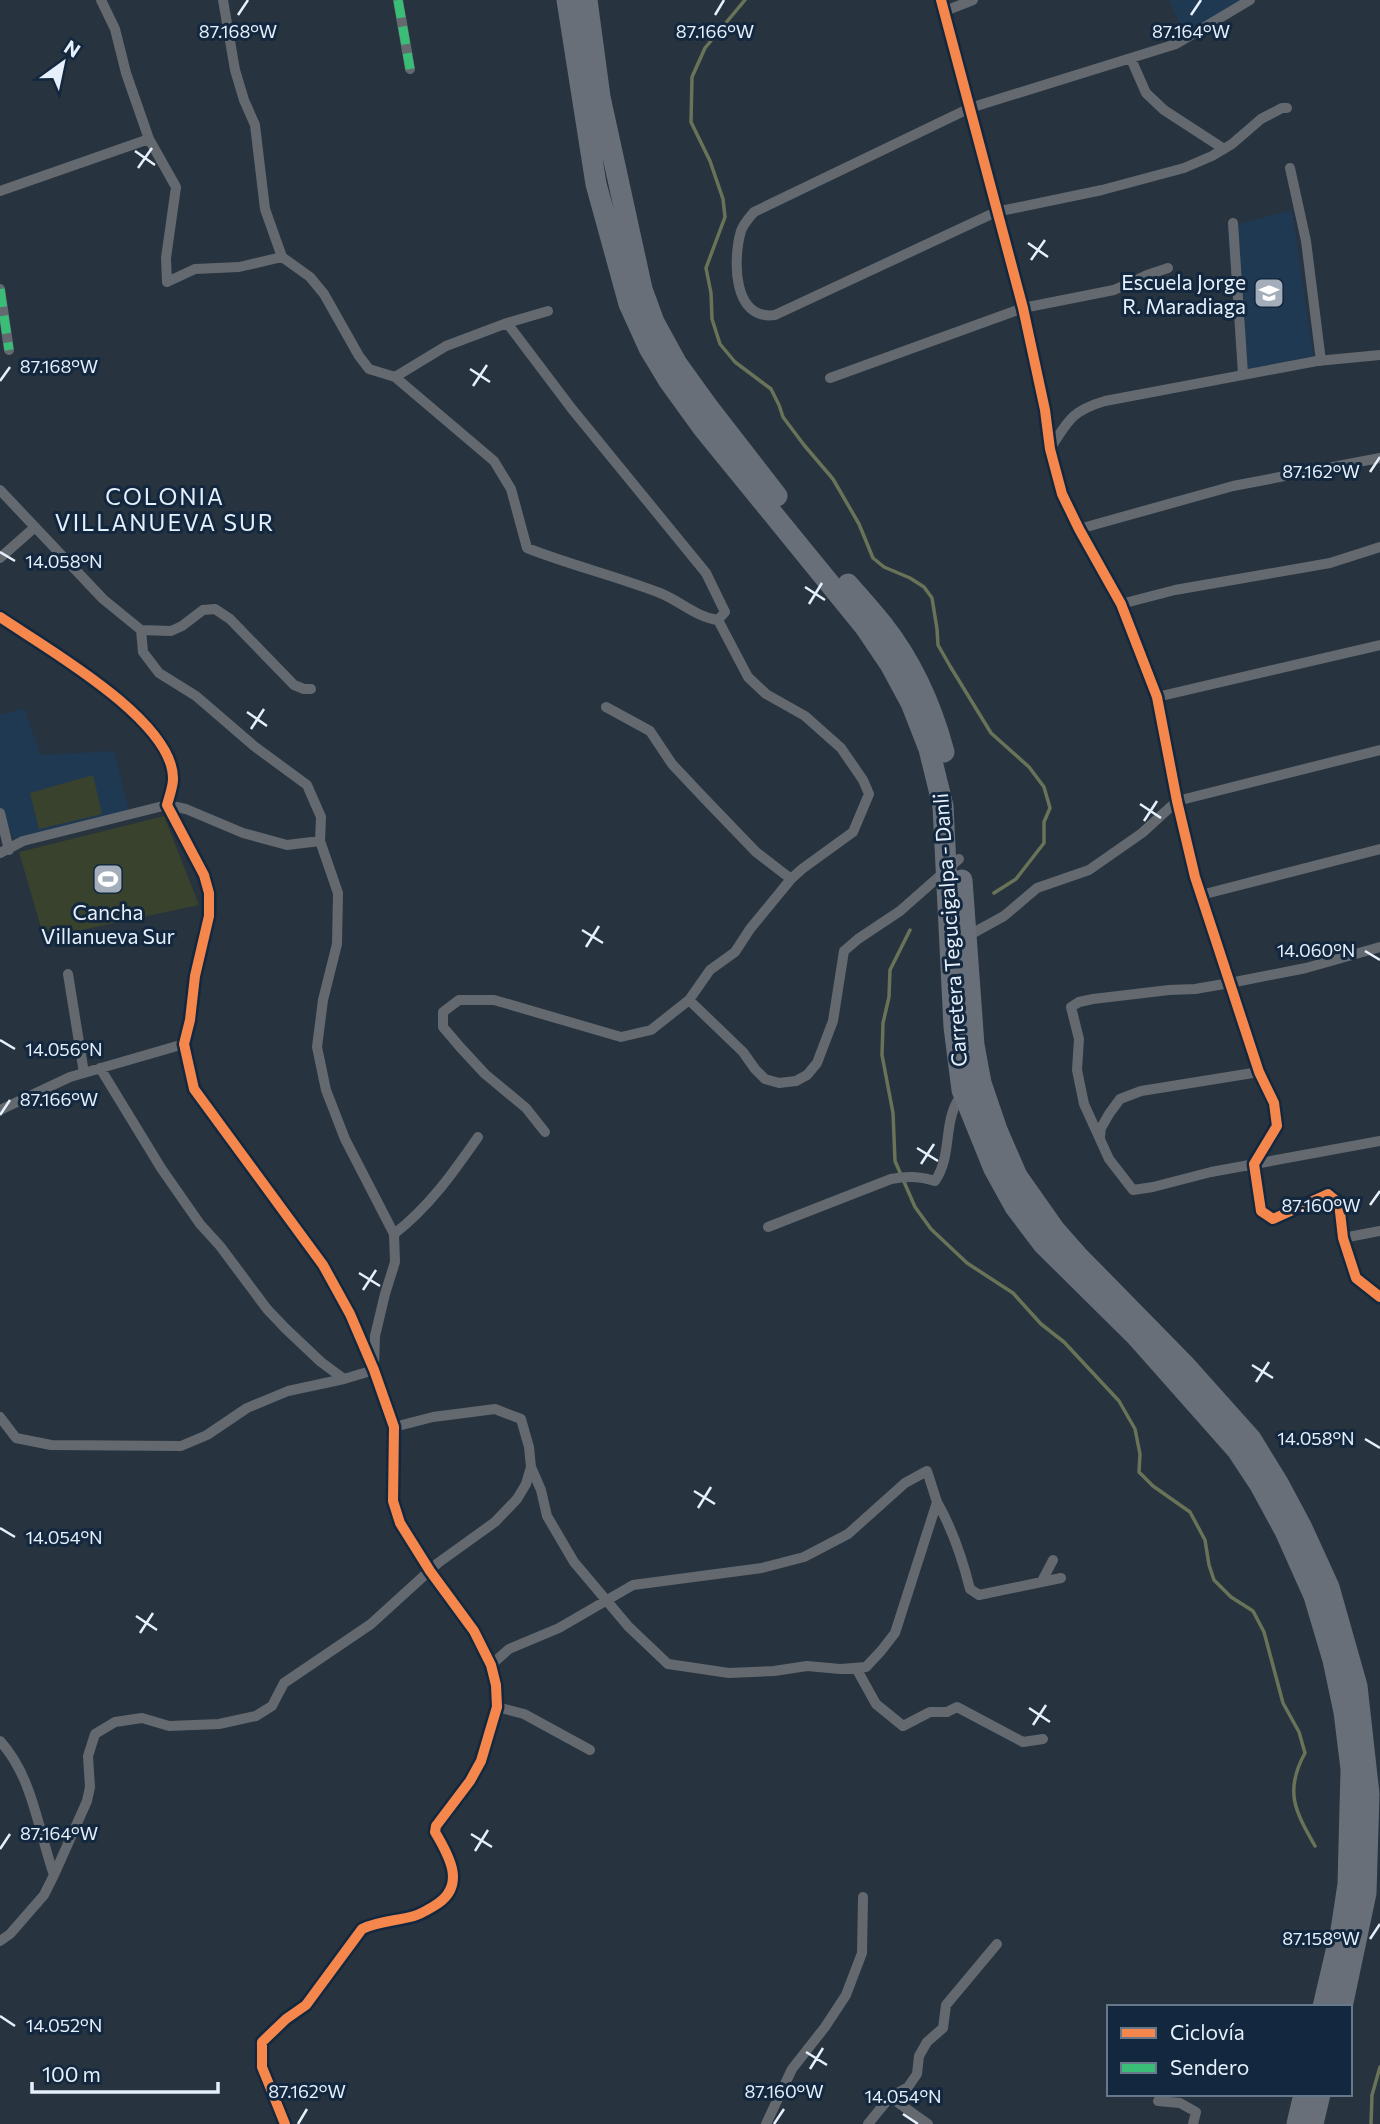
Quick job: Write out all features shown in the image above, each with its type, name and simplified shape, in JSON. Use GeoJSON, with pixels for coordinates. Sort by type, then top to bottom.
{"type":"FeatureCollection","features":[{"type":"Feature","properties":{"kind":"highway","name":"Carretera Tegucigalpa - Danli"},"geometry":{"type":"LineString","coordinates":[[567,0],[596,184],[629,303],[649,348],[696,418],[865,627],[890,664],[911,703],[929,749],[953,864],[959,939],[981,1083],[1017,1176],[1055,1230],[1077,1255],[1184,1364],[1251,1439],[1279,1483],[1329,1587],[1357,1686],[1368,1794],[1366,1893],[1342,2005]]}},
{"type":"Feature","properties":{"kind":"highway","name":"Carretera Tegucigalpa - Danli"},"geometry":{"type":"LineString","coordinates":[[587,0],[600,97],[616,177],[642,289],[654,322],[677,364],[708,407],[885,627],[906,661],[925,696],[946,759],[958,816],[953,864]]}},
{"type":"Feature","properties":{"kind":"highway","name":"Carretera Tegucigalpa - Danli"},"geometry":{"type":"LineString","coordinates":[[959,939],[954,1027],[963,1093],[994,1169],[1016,1207],[1043,1244],[1136,1336],[1237,1450],[1285,1531],[1314,1596],[1333,1660],[1344,1712],[1351,1769],[1348,1884],[1341,1930],[1323,2005]]}},
{"type":"Feature","properties":{"kind":"highway"},"geometry":{"type":"LineString","coordinates":[[1297,2124],[1304,2096]]}},
{"type":"Feature","properties":{"kind":"highway"},"geometry":{"type":"LineString","coordinates":[[1313,2124],[1320,2096]]}},
{"type":"Feature","properties":{"kind":"street"},"geometry":{"type":"LineString","coordinates":[[101,0],[115,29],[126,73],[149,139],[176,187],[166,258],[167,282],[195,270],[239,267],[282,257]]}},
{"type":"Feature","properties":{"kind":"street"},"geometry":{"type":"LineString","coordinates":[[223,0],[235,70],[255,125],[265,209],[282,257],[310,277],[324,294],[369,369],[396,377],[494,461],[511,489],[527,548],[612,575],[664,595],[706,618],[718,620]]}},
{"type":"Feature","properties":{"kind":"street"},"geometry":{"type":"LineString","coordinates":[[398,0],[410,69]]}},
{"type":"Feature","properties":{"kind":"street"},"geometry":{"type":"LineString","coordinates":[[973,0],[943,6],[1023,308],[1045,410],[1050,449],[1062,494],[1121,604],[1157,697],[1177,801],[1201,894],[1259,1072],[1274,1103],[1277,1126],[1254,1164],[1261,1211],[1273,1219],[1328,1195],[1339,1203],[1343,1237],[1356,1278],[1380,1297]]}},
{"type":"Feature","properties":{"kind":"street"},"geometry":{"type":"LineString","coordinates":[[1250,0],[1176,44],[970,108],[754,212],[742,230],[736,263],[738,287],[751,309],[764,316],[775,315],[996,212],[1102,190],[1184,168],[1224,149],[1261,118],[1287,108]]}},
{"type":"Feature","properties":{"kind":"street"},"geometry":{"type":"LineString","coordinates":[[1131,59],[1146,93],[1164,110],[1224,149]]}},
{"type":"Feature","properties":{"kind":"street"},"geometry":{"type":"LineString","coordinates":[[0,191],[149,139]]}},
{"type":"Feature","properties":{"kind":"street"},"geometry":{"type":"LineString","coordinates":[[1290,168],[1306,241],[1321,361]]}},
{"type":"Feature","properties":{"kind":"street"},"geometry":{"type":"LineString","coordinates":[[1233,222],[1242,374]]}},
{"type":"Feature","properties":{"kind":"street"},"geometry":{"type":"LineString","coordinates":[[830,378],[1023,308],[1114,290],[1168,268]]}},
{"type":"Feature","properties":{"kind":"street"},"geometry":{"type":"LineString","coordinates":[[0,289],[9,350]]}},
{"type":"Feature","properties":{"kind":"street"},"geometry":{"type":"LineString","coordinates":[[396,377],[446,346],[548,311]]}},
{"type":"Feature","properties":{"kind":"street"},"geometry":{"type":"LineString","coordinates":[[507,323],[572,409],[706,573],[725,612],[718,620]]}},
{"type":"Feature","properties":{"kind":"street"},"geometry":{"type":"LineString","coordinates":[[1050,449],[1070,418],[1084,407],[1105,401],[1242,374],[1321,361],[1380,355]]}},
{"type":"Feature","properties":{"kind":"street"},"geometry":{"type":"LineString","coordinates":[[1079,529],[1233,486],[1380,458]]}},
{"type":"Feature","properties":{"kind":"street"},"geometry":{"type":"LineString","coordinates":[[0,490],[103,599],[141,630],[171,631],[204,610],[215,609],[230,619],[294,685],[311,689]]}},
{"type":"Feature","properties":{"kind":"street"},"geometry":{"type":"LineString","coordinates":[[0,558],[35,527]]}},
{"type":"Feature","properties":{"kind":"street"},"geometry":{"type":"LineString","coordinates":[[1121,604],[1175,590],[1330,564],[1380,547]]}},
{"type":"Feature","properties":{"kind":"street"},"geometry":{"type":"LineString","coordinates":[[0,617],[78,668],[138,715],[165,750],[173,778],[167,805],[204,875],[209,893],[209,916],[184,1044],[194,1089],[236,1150],[279,1203],[323,1265],[350,1314],[394,1427],[393,1501],[400,1523],[474,1631],[491,1665],[496,1685],[497,1707],[481,1761],[470,1781],[436,1826],[435,1832],[449,1855],[454,1872],[452,1886],[444,1900],[418,1916],[362,1929],[306,2005],[286,2019],[262,2042],[262,2067],[285,2124]]}},
{"type":"Feature","properties":{"kind":"street"},"geometry":{"type":"LineString","coordinates":[[545,1132],[526,1108],[485,1074],[443,1027],[443,1012],[459,1000],[494,1000],[621,1037],[652,1030],[689,1000],[710,970],[734,952],[791,879],[853,832],[869,794],[863,780],[841,748],[804,716],[766,694],[748,677],[718,620]]}},
{"type":"Feature","properties":{"kind":"street"},"geometry":{"type":"LineString","coordinates":[[141,630],[143,652],[159,673],[195,696],[254,746],[307,785],[321,817],[320,841],[338,893],[337,944],[323,1000],[317,1047],[326,1090],[345,1139],[394,1234],[395,1262],[375,1336],[374,1370]]}},
{"type":"Feature","properties":{"kind":"street"},"geometry":{"type":"LineString","coordinates":[[1157,697],[1380,645]]}},
{"type":"Feature","properties":{"kind":"street"},"geometry":{"type":"LineString","coordinates":[[606,707],[650,731],[672,764],[691,785],[756,852],[791,879]]}},
{"type":"Feature","properties":{"kind":"street"},"geometry":{"type":"LineString","coordinates":[[959,939],[1004,916],[1037,888],[1089,870],[1142,833],[1177,801],[1380,750]]}},
{"type":"Feature","properties":{"kind":"street"},"geometry":{"type":"LineString","coordinates":[[0,813],[5,851],[23,841],[167,805],[187,809],[243,834],[287,845],[320,841]]}},
{"type":"Feature","properties":{"kind":"street"},"geometry":{"type":"LineString","coordinates":[[1201,894],[1380,849]]}},
{"type":"Feature","properties":{"kind":"street"},"geometry":{"type":"LineString","coordinates":[[689,1000],[743,1052],[765,1079],[779,1083],[796,1081],[807,1075],[817,1063],[833,1021],[844,951],[900,911],[953,864]]}},
{"type":"Feature","properties":{"kind":"street"},"geometry":{"type":"LineString","coordinates":[[1380,947],[1306,968],[1230,983],[1093,999],[1079,1002],[1072,1007],[1079,1039],[1077,1070],[1084,1104],[1109,1159],[1133,1190],[1153,1188],[1211,1172],[1380,1141]]}},
{"type":"Feature","properties":{"kind":"street"},"geometry":{"type":"LineString","coordinates":[[68,974],[84,1073]]}},
{"type":"Feature","properties":{"kind":"street"},"geometry":{"type":"LineString","coordinates":[[0,1110],[70,1077],[184,1044]]}},
{"type":"Feature","properties":{"kind":"street"},"geometry":{"type":"LineString","coordinates":[[100,1068],[200,1224],[220,1245],[267,1309],[321,1362],[344,1379]]}},
{"type":"Feature","properties":{"kind":"street"},"geometry":{"type":"LineString","coordinates":[[1100,1137],[1101,1128],[1120,1099],[1141,1091],[1259,1072]]}},
{"type":"Feature","properties":{"kind":"street"},"geometry":{"type":"LineString","coordinates":[[768,1227],[891,1179],[915,1176],[935,1181],[944,1169],[951,1111],[963,1093]]}},
{"type":"Feature","properties":{"kind":"street"},"geometry":{"type":"LineString","coordinates":[[394,1234],[413,1219],[447,1182],[478,1137]]}},
{"type":"Feature","properties":{"kind":"street"},"geometry":{"type":"LineString","coordinates":[[1343,1237],[1380,1231]]}},
{"type":"Feature","properties":{"kind":"street"},"geometry":{"type":"LineString","coordinates":[[0,1417],[16,1438],[51,1445],[181,1446],[207,1435],[247,1408],[288,1391],[374,1370]]}},
{"type":"Feature","properties":{"kind":"street"},"geometry":{"type":"LineString","coordinates":[[394,1427],[433,1417],[495,1409],[522,1419],[531,1467],[541,1490],[547,1516],[574,1562],[628,1626],[668,1664],[729,1673],[807,1666],[840,1670],[866,1667],[895,1633],[937,1502]]}},
{"type":"Feature","properties":{"kind":"street"},"geometry":{"type":"LineString","coordinates":[[0,1941],[10,1934],[44,1895],[88,1801],[88,1756],[95,1734],[115,1722],[142,1718],[169,1726],[182,1726],[219,1724],[256,1716],[272,1706],[284,1683],[371,1624],[430,1570],[506,1512],[526,1484],[531,1467]]}},
{"type":"Feature","properties":{"kind":"street"},"geometry":{"type":"LineString","coordinates":[[491,1665],[509,1649],[559,1628],[633,1585],[762,1569],[804,1556],[848,1534],[905,1483],[927,1471],[937,1502],[952,1529],[970,1589],[974,1593],[1060,1578]]}},
{"type":"Feature","properties":{"kind":"street"},"geometry":{"type":"LineString","coordinates":[[1042,1581],[1053,1560]]}},
{"type":"Feature","properties":{"kind":"street"},"geometry":{"type":"LineString","coordinates":[[856,1668],[876,1704],[904,1727],[930,1712],[947,1712],[957,1707],[1023,1742],[1043,1739]]}},
{"type":"Feature","properties":{"kind":"street"},"geometry":{"type":"LineString","coordinates":[[497,1707],[524,1714],[590,1749]]}},
{"type":"Feature","properties":{"kind":"street"},"geometry":{"type":"LineString","coordinates":[[0,1741],[18,1768],[36,1812],[54,1875]]}},
{"type":"Feature","properties":{"kind":"street"},"geometry":{"type":"LineString","coordinates":[[766,2124],[792,2069],[846,1995],[862,1953],[863,1897]]}},
{"type":"Feature","properties":{"kind":"street"},"geometry":{"type":"LineString","coordinates":[[868,2124],[890,2097],[908,2087],[917,2074],[919,2056],[927,2042],[943,2028],[946,2005],[997,1944]]}},
{"type":"Feature","properties":{"kind":"street"},"geometry":{"type":"LineString","coordinates":[[890,2097],[928,2124]]}},
{"type":"Feature","properties":{"kind":"street"},"geometry":{"type":"LineString","coordinates":[[1158,2101],[1180,2103],[1196,2112],[1194,2124]]}},
{"type":"Feature","properties":{"kind":"shaded area"},"geometry":{"type":"Polygon","coordinates":[[[1169,0],[1246,0],[1185,36],[1169,0]]]}},
{"type":"Feature","properties":{"kind":"shaded area","name":"Escuela Jorge R. Maradiaga"},"geometry":{"type":"Polygon","coordinates":[[[1292,210],[1314,359],[1240,372],[1227,227],[1292,210]]]}},
{"type":"Feature","properties":{"kind":"shaded area"},"geometry":{"type":"Polygon","coordinates":[[[24,708],[41,755],[114,751],[129,811],[15,841],[0,808],[0,715],[24,708]]]}},
{"type":"Feature","properties":{"kind":"green space"},"geometry":{"type":"Polygon","coordinates":[[[93,775],[102,814],[39,829],[30,793],[93,775]]]}},
{"type":"Feature","properties":{"kind":"green space","name":"Cancha Villanueva Sur"},"geometry":{"type":"Polygon","coordinates":[[[164,816],[199,905],[44,938],[19,852],[164,816]]]}},
{"type":"Feature","properties":{"kind":"waterway"},"geometry":{"type":"LineString","coordinates":[[745,0],[705,48],[692,77],[691,122],[710,161],[723,199],[725,217],[706,268],[712,319],[720,344],[735,362],[771,389],[783,417],[833,479],[859,524],[873,558],[884,567],[924,587],[932,598],[938,645],[950,666],[991,733],[1029,767],[1044,787],[1050,808],[1044,822],[1044,843],[1016,879],[994,893]]}},
{"type":"Feature","properties":{"kind":"waterway"},"geometry":{"type":"LineString","coordinates":[[910,930],[890,970],[882,1055],[893,1113],[895,1161],[915,1207],[931,1229],[967,1263],[1013,1293],[1119,1401],[1135,1429],[1140,1454],[1139,1472],[1153,1486],[1190,1512],[1205,1540],[1214,1580],[1231,1597],[1253,1611],[1264,1632],[1283,1703],[1299,1732],[1305,1753],[1295,1779],[1295,1801],[1302,1822],[1315,1846]]}},
{"type":"Feature","properties":{"kind":"waterway"},"geometry":{"type":"LineString","coordinates":[[1371,2124],[1372,2095],[1380,2067]]}},
{"type":"Feature","properties":{"kind":"marked path"},"geometry":{"type":"LineString","coordinates":[[398,0],[410,69]]}},
{"type":"Feature","properties":{"kind":"marked path"},"geometry":{"type":"LineString","coordinates":[[0,289],[9,350]]}},
{"type":"Feature","properties":{"kind":"cycle path"},"geometry":{"type":"LineString","coordinates":[[941,0],[1023,308],[1045,410],[1050,449],[1062,494],[1121,604],[1157,697],[1195,877],[1259,1072],[1274,1103],[1277,1126],[1254,1164],[1261,1211],[1273,1219],[1328,1194],[1339,1203],[1343,1238],[1356,1278],[1380,1297]]}},
{"type":"Feature","properties":{"kind":"cycle path"},"geometry":{"type":"LineString","coordinates":[[0,617],[103,687],[153,733],[168,756],[173,779],[167,805],[204,875],[209,893],[209,916],[195,976],[184,1044],[194,1089],[323,1265],[350,1314],[394,1427],[393,1501],[400,1523],[430,1571],[474,1631],[491,1665],[496,1685],[497,1707],[481,1761],[470,1781],[436,1826],[435,1832],[450,1861],[453,1881],[450,1890],[434,1906],[419,1914],[362,1929],[306,2005],[286,2019],[262,2042],[262,2067],[285,2124]]}},
{"type":"Feature","properties":{"kind":"place","name":"Escuela Jorge R. Maradiaga"},"geometry":{"type":"Point","coordinates":[1269,293]}},
{"type":"Feature","properties":{"kind":"place","name":"Cancha Villanueva Sur"},"geometry":{"type":"Point","coordinates":[108,879]}},
{"type":"Feature","properties":{"kind":"district","name":"COLONIA VILLANUEVA SUR"},"geometry":{"type":"Point","coordinates":[165,509]}}]}
